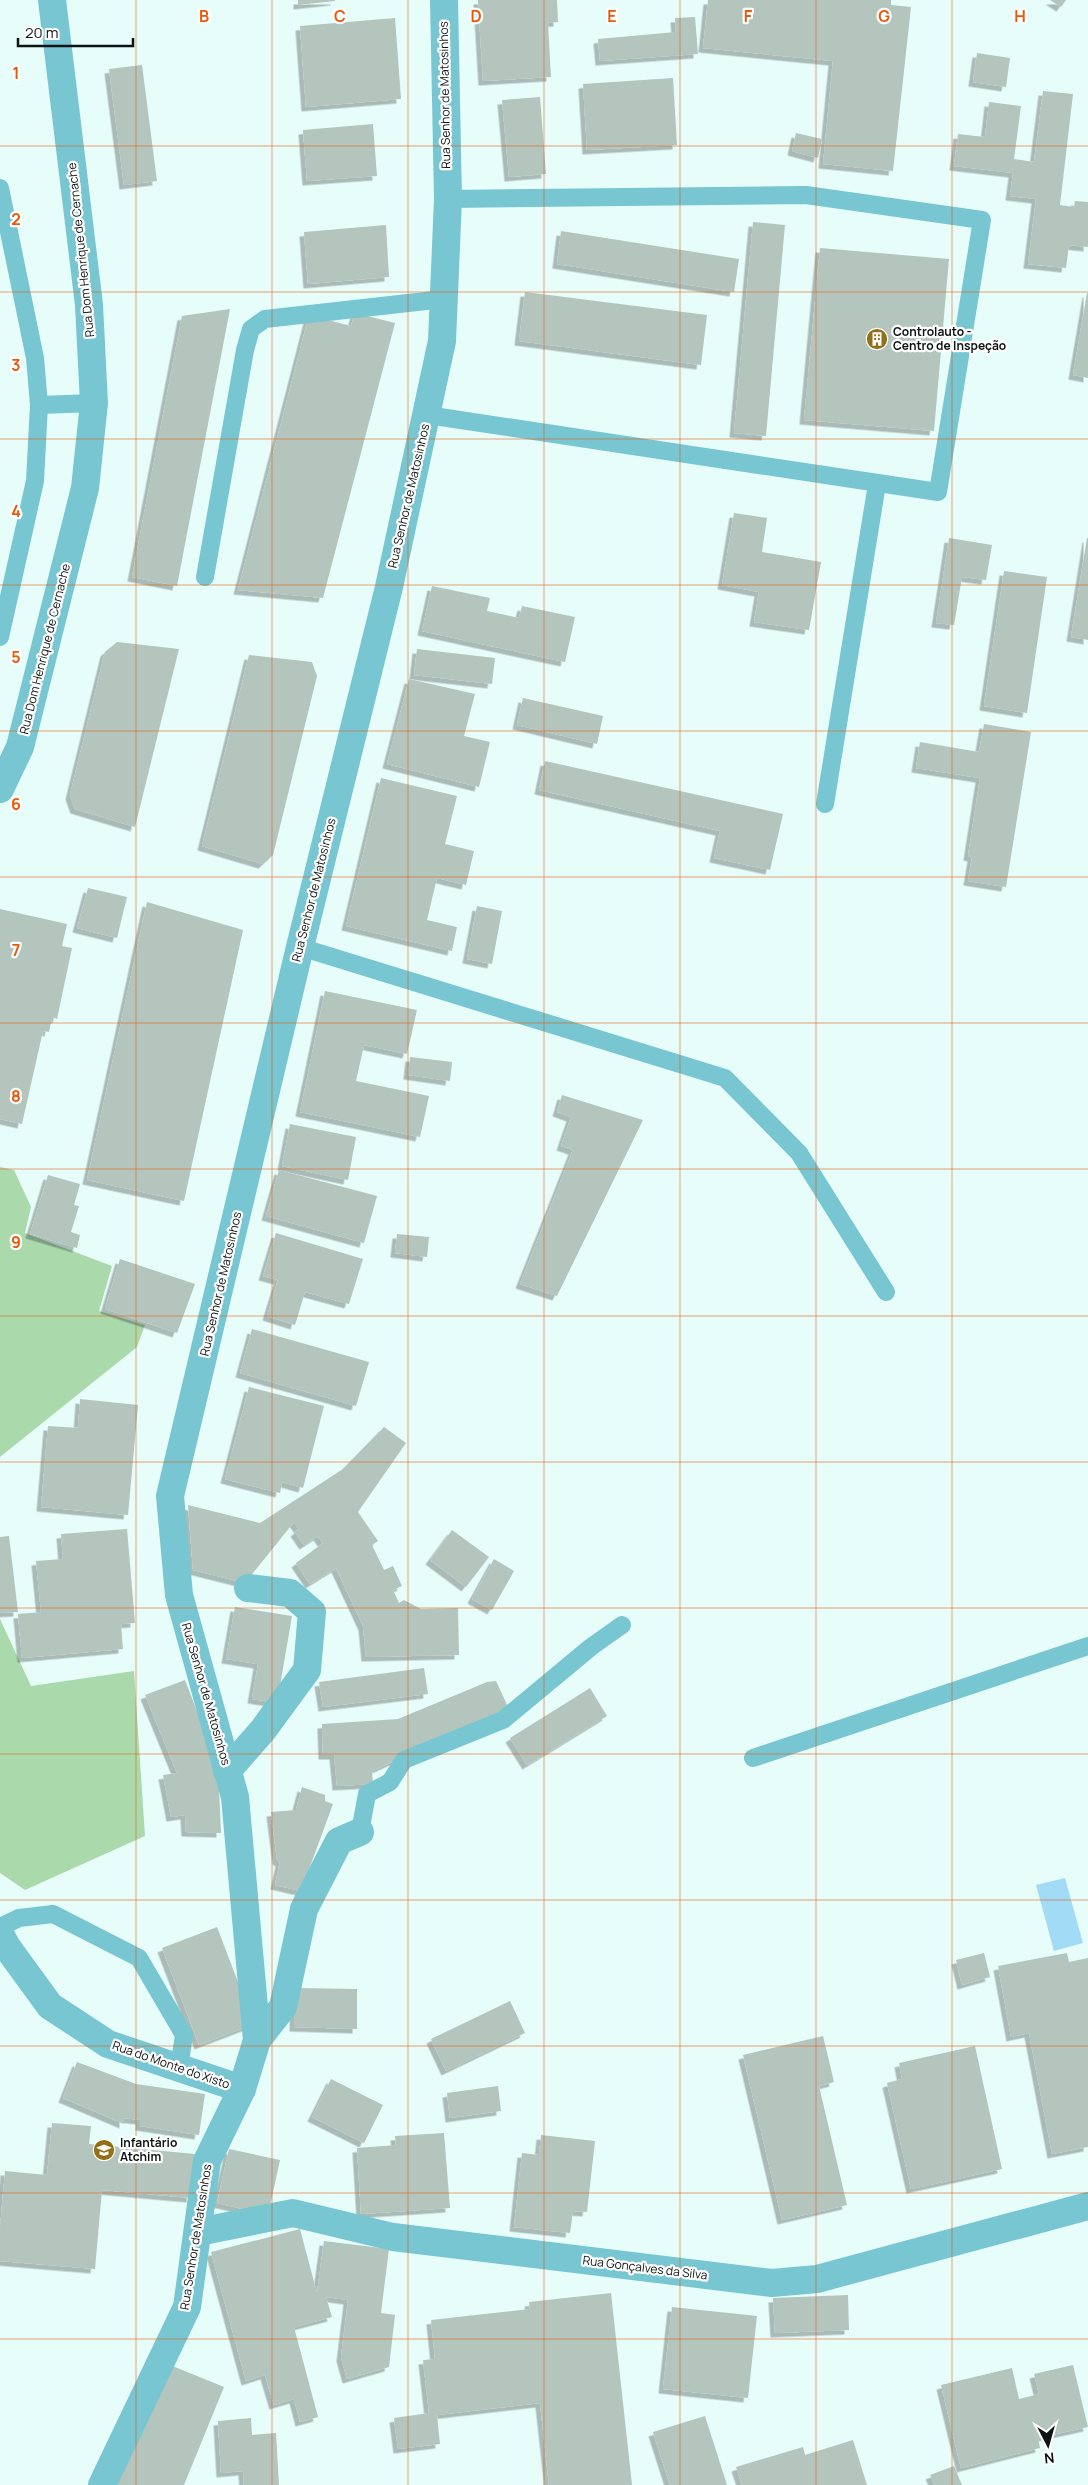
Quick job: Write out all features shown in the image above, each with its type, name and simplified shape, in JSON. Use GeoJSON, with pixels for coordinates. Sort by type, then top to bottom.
{"type":"FeatureCollection","features":[{"type":"Feature","properties":{"kind":"street","name":"Rua Dom Henrique de Cernache"},"geometry":{"type":"LineString","coordinates":[[0,789],[20,747],[85,488],[94,403],[89,305],[52,0]]}},
{"type":"Feature","properties":{"kind":"street","name":"Rua Senhor de Matosinhos"},"geometry":{"type":"LineString","coordinates":[[102,2485],[187,2307],[207,2161],[242,2089],[257,2040],[235,1797],[179,1595],[170,1496],[300,947],[386,596],[442,340],[448,199],[444,0]]}},
{"type":"Feature","properties":{"kind":"street","name":"Rua Senhor de Matosinhos"},"geometry":{"type":"LineString","coordinates":[[228,1771],[263,1730],[307,1670],[312,1612],[290,1593],[248,1588]]}},
{"type":"Feature","properties":{"kind":"street"},"geometry":{"type":"LineString","coordinates":[[257,2040],[283,2007],[304,1908],[339,1841],[360,1832]]}},
{"type":"Feature","properties":{"kind":"street","name":"Rua do Monte do Xisto"},"geometry":{"type":"LineString","coordinates":[[2,1940],[50,2006],[108,2044],[242,2089]]}},
{"type":"Feature","properties":{"kind":"street","name":"Rua Gonçalves da Silva"},"geometry":{"type":"LineString","coordinates":[[198,2232],[293,2213],[393,2237],[772,2283],[817,2279],[1088,2206]]}},
{"type":"Feature","properties":{"kind":"lane"},"geometry":{"type":"LineString","coordinates":[[0,188],[35,358],[39,405],[35,481],[2,614],[0,637]]}},
{"type":"Feature","properties":{"kind":"lane"},"geometry":{"type":"LineString","coordinates":[[427,415],[938,492],[982,220],[806,195],[448,199]]}},
{"type":"Feature","properties":{"kind":"lane"},"geometry":{"type":"LineString","coordinates":[[205,577],[243,359],[251,329],[265,320],[444,299]]}},
{"type":"Feature","properties":{"kind":"lane"},"geometry":{"type":"LineString","coordinates":[[39,405],[94,403]]}},
{"type":"Feature","properties":{"kind":"lane"},"geometry":{"type":"LineString","coordinates":[[825,804],[877,484]]}},
{"type":"Feature","properties":{"kind":"lane"},"geometry":{"type":"LineString","coordinates":[[300,947],[724,1078],[799,1153],[886,1292]]}},
{"type":"Feature","properties":{"kind":"lane"},"geometry":{"type":"LineString","coordinates":[[360,1832],[367,1794],[390,1782],[404,1760],[503,1720],[591,1647],[622,1625]]}},
{"type":"Feature","properties":{"kind":"lane"},"geometry":{"type":"LineString","coordinates":[[753,1758],[1088,1646]]}},
{"type":"Feature","properties":{"kind":"lane"},"geometry":{"type":"LineString","coordinates":[[2,1940],[19,1918],[53,1914],[139,1958],[184,2035],[179,2068]]}},
{"type":"Feature","properties":{"kind":"green space"},"geometry":{"type":"Polygon","coordinates":[[[0,1167],[14,1170],[31,1207],[25,1233],[112,1266],[99,1311],[145,1325],[137,1347],[0,1457],[0,1167]]]}},
{"type":"Feature","properties":{"kind":"green space"},"geometry":{"type":"Polygon","coordinates":[[[0,1619],[31,1686],[134,1671],[145,1836],[25,1890],[0,1873],[0,1619]]]}},
{"type":"Feature","properties":{"kind":"water"},"geometry":{"type":"Polygon","coordinates":[[[1065,1878],[1083,1943],[1054,1951],[1036,1885],[1065,1878]]]}},
{"type":"Feature","properties":{"kind":"building"},"geometry":{"type":"Polygon","coordinates":[[[298,0],[335,0],[335,1],[298,5],[298,0]]]}},
{"type":"Feature","properties":{"kind":"building"},"geometry":{"type":"Polygon","coordinates":[[[478,0],[557,0],[558,22],[548,23],[551,77],[483,81],[478,0]]]}},
{"type":"Feature","properties":{"kind":"building"},"geometry":{"type":"Polygon","coordinates":[[[708,0],[891,0],[891,5],[911,7],[893,171],[823,164],[833,61],[703,48],[708,0]]]}},
{"type":"Feature","properties":{"kind":"building"},"geometry":{"type":"Polygon","coordinates":[[[1050,0],[1066,0],[1061,7],[1050,0]]]}},
{"type":"Feature","properties":{"kind":"building"},"geometry":{"type":"Polygon","coordinates":[[[695,17],[698,54],[600,61],[598,39],[676,32],[675,18],[695,17]]]}},
{"type":"Feature","properties":{"kind":"building"},"geometry":{"type":"Polygon","coordinates":[[[395,18],[401,99],[306,107],[300,26],[395,18]]]}},
{"type":"Feature","properties":{"kind":"building"},"geometry":{"type":"Polygon","coordinates":[[[977,53],[1010,58],[1006,87],[973,82],[977,53]]]}},
{"type":"Feature","properties":{"kind":"building"},"geometry":{"type":"Polygon","coordinates":[[[142,65],[157,181],[124,185],[109,69],[142,65]]]}},
{"type":"Feature","properties":{"kind":"building"},"geometry":{"type":"Polygon","coordinates":[[[673,78],[677,145],[587,150],[583,84],[673,78]]]}},
{"type":"Feature","properties":{"kind":"building"},"geometry":{"type":"Polygon","coordinates":[[[1043,91],[1073,94],[1060,205],[1074,207],[1075,201],[1088,202],[1088,247],[1069,245],[1066,268],[1028,264],[1036,199],[1010,196],[1013,173],[954,166],[958,134],[985,137],[989,102],[1021,106],[1014,159],[1034,162],[1043,91]]]}},
{"type":"Feature","properties":{"kind":"building"},"geometry":{"type":"Polygon","coordinates":[[[540,97],[546,174],[509,177],[502,100],[540,97]]]}},
{"type":"Feature","properties":{"kind":"building"},"geometry":{"type":"Polygon","coordinates":[[[373,124],[377,176],[307,181],[303,130],[373,124]]]}},
{"type":"Feature","properties":{"kind":"building"},"geometry":{"type":"Polygon","coordinates":[[[796,133],[822,139],[818,158],[792,151],[796,133]]]}},
{"type":"Feature","properties":{"kind":"building"},"geometry":{"type":"Polygon","coordinates":[[[753,222],[785,225],[766,436],[734,433],[753,222]]]}},
{"type":"Feature","properties":{"kind":"building"},"geometry":{"type":"Polygon","coordinates":[[[386,225],[389,277],[308,284],[304,232],[386,225]]]}},
{"type":"Feature","properties":{"kind":"building"},"geometry":{"type":"Polygon","coordinates":[[[561,231],[739,259],[734,292],[557,264],[561,231]]]}},
{"type":"Feature","properties":{"kind":"building","name":"Controlauto - Centro de Inspeção"},"geometry":{"type":"Polygon","coordinates":[[[820,248],[949,259],[934,431],[804,420],[820,248]]]}},
{"type":"Feature","properties":{"kind":"building"},"geometry":{"type":"Polygon","coordinates":[[[525,292],[707,315],[701,365],[519,341],[525,292]]]}},
{"type":"Feature","properties":{"kind":"building"},"geometry":{"type":"Polygon","coordinates":[[[1088,293],[1088,378],[1073,375],[1088,293]]]}},
{"type":"Feature","properties":{"kind":"building"},"geometry":{"type":"Polygon","coordinates":[[[230,309],[177,586],[132,577],[182,316],[230,309]]]}},
{"type":"Feature","properties":{"kind":"building"},"geometry":{"type":"Polygon","coordinates":[[[355,313],[395,323],[323,598],[238,590],[309,315],[351,326],[355,313]]]}},
{"type":"Feature","properties":{"kind":"building"},"geometry":{"type":"Polygon","coordinates":[[[734,513],[767,518],[762,552],[821,562],[809,630],[754,622],[759,592],[722,585],[734,513]]]}},
{"type":"Feature","properties":{"kind":"building"},"geometry":{"type":"Polygon","coordinates":[[[949,538],[992,545],[986,580],[962,577],[954,625],[936,623],[949,538]]]}},
{"type":"Feature","properties":{"kind":"building"},"geometry":{"type":"Polygon","coordinates":[[[1088,538],[1088,640],[1071,637],[1088,538]]]}},
{"type":"Feature","properties":{"kind":"building"},"geometry":{"type":"Polygon","coordinates":[[[1004,571],[1047,577],[1027,713],[984,706],[1004,571]]]}},
{"type":"Feature","properties":{"kind":"building"},"geometry":{"type":"Polygon","coordinates":[[[432,586],[490,598],[487,611],[519,618],[522,606],[575,617],[565,662],[422,631],[432,586]]]}},
{"type":"Feature","properties":{"kind":"building"},"geometry":{"type":"Polygon","coordinates":[[[117,642],[179,649],[135,827],[75,809],[70,795],[105,652],[117,642]]]}},
{"type":"Feature","properties":{"kind":"building"},"geometry":{"type":"Polygon","coordinates":[[[417,649],[495,658],[492,684],[414,675],[417,649]]]}},
{"type":"Feature","properties":{"kind":"building"},"geometry":{"type":"Polygon","coordinates":[[[249,655],[312,662],[317,676],[273,855],[263,864],[202,846],[249,655]]]}},
{"type":"Feature","properties":{"kind":"building"},"geometry":{"type":"Polygon","coordinates":[[[409,679],[475,694],[464,736],[490,742],[479,787],[387,764],[409,679]]]}},
{"type":"Feature","properties":{"kind":"building"},"geometry":{"type":"Polygon","coordinates":[[[523,698],[603,716],[597,744],[517,725],[523,698]]]}},
{"type":"Feature","properties":{"kind":"building"},"geometry":{"type":"Polygon","coordinates":[[[984,724],[1031,732],[1006,887],[968,881],[972,857],[968,856],[980,778],[916,768],[920,742],[979,752],[984,724]]]}},
{"type":"Feature","properties":{"kind":"building"},"geometry":{"type":"Polygon","coordinates":[[[545,761],[783,814],[770,870],[714,858],[720,831],[539,790],[545,761]]]}},
{"type":"Feature","properties":{"kind":"building"},"geometry":{"type":"Polygon","coordinates":[[[381,778],[457,796],[445,844],[474,851],[466,885],[437,878],[427,920],[457,927],[452,951],[346,926],[381,778]]]}},
{"type":"Feature","properties":{"kind":"building"},"geometry":{"type":"Polygon","coordinates":[[[88,888],[127,897],[117,938],[77,928],[88,888]]]}},
{"type":"Feature","properties":{"kind":"building"},"geometry":{"type":"Polygon","coordinates":[[[147,902],[243,930],[184,1201],[87,1180],[147,902]]]}},
{"type":"Feature","properties":{"kind":"building"},"geometry":{"type":"Polygon","coordinates":[[[477,906],[502,911],[492,964],[467,959],[477,906]]]}},
{"type":"Feature","properties":{"kind":"building"},"geometry":{"type":"Polygon","coordinates":[[[0,909],[67,924],[62,946],[72,948],[57,1019],[52,1017],[49,1032],[43,1031],[22,1124],[0,1119],[0,909]]]}},
{"type":"Feature","properties":{"kind":"building"},"geometry":{"type":"Polygon","coordinates":[[[325,991],[417,1010],[407,1054],[364,1045],[356,1081],[429,1096],[420,1137],[300,1112],[325,991]]]}},
{"type":"Feature","properties":{"kind":"building"},"geometry":{"type":"Polygon","coordinates":[[[410,1057],[452,1062],[450,1081],[408,1075],[410,1057]]]}},
{"type":"Feature","properties":{"kind":"building"},"geometry":{"type":"Polygon","coordinates":[[[562,1095],[643,1120],[557,1296],[520,1284],[573,1150],[561,1146],[571,1117],[557,1112],[562,1095]]]}},
{"type":"Feature","properties":{"kind":"building"},"geometry":{"type":"Polygon","coordinates":[[[290,1124],[356,1137],[348,1180],[282,1166],[290,1124]]]}},
{"type":"Feature","properties":{"kind":"building"},"geometry":{"type":"Polygon","coordinates":[[[279,1170],[377,1196],[364,1243],[266,1216],[279,1170]]]}},
{"type":"Feature","properties":{"kind":"building"},"geometry":{"type":"Polygon","coordinates":[[[48,1175],[80,1184],[74,1205],[79,1206],[71,1232],[80,1235],[77,1248],[30,1234],[48,1175]]]}},
{"type":"Feature","properties":{"kind":"building"},"geometry":{"type":"Polygon","coordinates":[[[276,1233],[363,1259],[349,1304],[305,1292],[295,1325],[267,1316],[278,1280],[263,1276],[276,1233]]]}},
{"type":"Feature","properties":{"kind":"building"},"geometry":{"type":"Polygon","coordinates":[[[397,1234],[429,1237],[427,1257],[395,1253],[397,1234]]]}},
{"type":"Feature","properties":{"kind":"building"},"geometry":{"type":"Polygon","coordinates":[[[120,1259],[195,1284],[177,1333],[105,1309],[120,1259]]]}},
{"type":"Feature","properties":{"kind":"building"},"geometry":{"type":"Polygon","coordinates":[[[252,1329],[369,1362],[356,1406],[240,1373],[252,1329]]]}},
{"type":"Feature","properties":{"kind":"building"},"geometry":{"type":"Polygon","coordinates":[[[249,1387],[324,1406],[303,1488],[282,1482],[280,1493],[225,1479],[249,1387]]]}},
{"type":"Feature","properties":{"kind":"building"},"geometry":{"type":"Polygon","coordinates":[[[80,1399],[138,1405],[128,1515],[41,1507],[48,1426],[78,1428],[80,1399]]]}},
{"type":"Feature","properties":{"kind":"building"},"geometry":{"type":"Polygon","coordinates":[[[384,1427],[406,1443],[358,1512],[378,1541],[372,1545],[384,1570],[393,1566],[402,1586],[393,1590],[399,1603],[404,1600],[421,1609],[458,1608],[459,1655],[366,1657],[363,1626],[336,1568],[310,1584],[296,1563],[323,1543],[318,1536],[304,1545],[295,1532],[299,1529],[294,1522],[245,1583],[193,1570],[188,1505],[260,1523],[343,1469],[384,1427]]]}},
{"type":"Feature","properties":{"kind":"building"},"geometry":{"type":"Polygon","coordinates":[[[127,1529],[135,1623],[121,1624],[123,1649],[22,1658],[18,1614],[41,1612],[36,1561],[63,1559],[61,1534],[127,1529]]]}},
{"type":"Feature","properties":{"kind":"building"},"geometry":{"type":"Polygon","coordinates":[[[452,1530],[489,1557],[466,1587],[430,1560],[452,1530]]]}},
{"type":"Feature","properties":{"kind":"building"},"geometry":{"type":"Polygon","coordinates":[[[9,1536],[18,1612],[0,1613],[0,1537],[9,1536]]]}},
{"type":"Feature","properties":{"kind":"building"},"geometry":{"type":"Polygon","coordinates":[[[494,1559],[514,1571],[492,1610],[472,1599],[494,1559]]]}},
{"type":"Feature","properties":{"kind":"building"},"geometry":{"type":"Polygon","coordinates":[[[235,1607],[292,1616],[277,1703],[252,1699],[258,1664],[226,1659],[235,1607]]]}},
{"type":"Feature","properties":{"kind":"building"},"geometry":{"type":"Polygon","coordinates":[[[424,1668],[428,1694],[323,1707],[319,1682],[424,1668]]]}},
{"type":"Feature","properties":{"kind":"building"},"geometry":{"type":"Polygon","coordinates":[[[185,1680],[218,1766],[221,1833],[186,1832],[185,1815],[171,1817],[163,1775],[177,1773],[145,1695],[185,1680]]]}},
{"type":"Feature","properties":{"kind":"building"},"geometry":{"type":"Polygon","coordinates":[[[496,1681],[509,1709],[372,1771],[373,1784],[337,1786],[334,1755],[323,1755],[322,1724],[398,1719],[487,1682],[496,1681]]]}},
{"type":"Feature","properties":{"kind":"building"},"geometry":{"type":"Polygon","coordinates":[[[590,1688],[607,1716],[527,1765],[510,1738],[590,1688]]]}},
{"type":"Feature","properties":{"kind":"building"},"geometry":{"type":"Polygon","coordinates":[[[302,1787],[325,1795],[325,1801],[333,1804],[301,1891],[275,1885],[280,1862],[277,1860],[271,1812],[296,1810],[302,1787]]]}},
{"type":"Feature","properties":{"kind":"building"},"geometry":{"type":"Polygon","coordinates":[[[217,1927],[254,2024],[199,2045],[162,1948],[217,1927]]]}},
{"type":"Feature","properties":{"kind":"building"},"geometry":{"type":"Polygon","coordinates":[[[984,1953],[990,1977],[962,1985],[956,1960],[984,1953]]]}},
{"type":"Feature","properties":{"kind":"building"},"geometry":{"type":"Polygon","coordinates":[[[1067,1953],[1069,1962],[1088,1958],[1088,2147],[1052,2154],[1029,2033],[1011,2037],[998,1966],[1067,1953]]]}},
{"type":"Feature","properties":{"kind":"building"},"geometry":{"type":"Polygon","coordinates":[[[295,1988],[357,1989],[357,2029],[294,2027],[295,1988]]]}},
{"type":"Feature","properties":{"kind":"building"},"geometry":{"type":"Polygon","coordinates":[[[510,2001],[525,2033],[446,2071],[431,2039],[510,2001]]]}},
{"type":"Feature","properties":{"kind":"building"},"geometry":{"type":"Polygon","coordinates":[[[823,2036],[834,2082],[819,2086],[847,2205],[782,2220],[743,2055],[823,2036]]]}},
{"type":"Feature","properties":{"kind":"building"},"geometry":{"type":"Polygon","coordinates":[[[975,2046],[1002,2169],[911,2189],[887,2083],[902,2079],[899,2063],[975,2046]]]}},
{"type":"Feature","properties":{"kind":"building"},"geometry":{"type":"Polygon","coordinates":[[[77,2062],[136,2084],[205,2094],[199,2135],[140,2126],[140,2120],[124,2118],[124,2124],[63,2098],[77,2062]]]}},
{"type":"Feature","properties":{"kind":"building"},"geometry":{"type":"Polygon","coordinates":[[[331,2079],[383,2105],[364,2143],[312,2117],[331,2079]]]}},
{"type":"Feature","properties":{"kind":"building"},"geometry":{"type":"Polygon","coordinates":[[[498,2086],[501,2111],[450,2118],[447,2093],[498,2086]]]}},
{"type":"Feature","properties":{"kind":"building"},"geometry":{"type":"Polygon","coordinates":[[[52,2123],[91,2126],[89,2144],[195,2154],[191,2198],[102,2190],[95,2269],[0,2261],[0,2228],[5,2171],[47,2175],[52,2123]]]}},
{"type":"Feature","properties":{"kind":"building"},"geometry":{"type":"Polygon","coordinates":[[[444,2133],[450,2208],[361,2214],[357,2148],[396,2145],[395,2136],[444,2133]]]}},
{"type":"Feature","properties":{"kind":"building"},"geometry":{"type":"Polygon","coordinates":[[[541,2135],[595,2141],[587,2212],[573,2211],[570,2233],[514,2227],[522,2153],[539,2155],[541,2135]]]}},
{"type":"Feature","properties":{"kind":"building"},"geometry":{"type":"Polygon","coordinates":[[[229,2149],[280,2160],[268,2215],[217,2203],[229,2149]]]}},
{"type":"Feature","properties":{"kind":"building"},"geometry":{"type":"Polygon","coordinates":[[[300,2229],[317,2293],[324,2241],[389,2249],[381,2313],[395,2315],[389,2367],[347,2379],[341,2357],[348,2300],[326,2297],[332,2317],[294,2327],[318,2417],[300,2422],[294,2399],[274,2405],[265,2375],[246,2381],[211,2252],[300,2229]]]}},
{"type":"Feature","properties":{"kind":"building"},"geometry":{"type":"Polygon","coordinates":[[[611,2293],[632,2485],[549,2485],[540,2403],[437,2415],[440,2444],[398,2449],[394,2418],[429,2413],[423,2360],[435,2359],[431,2320],[530,2309],[529,2302],[611,2293]]]}},
{"type":"Feature","properties":{"kind":"building"},"geometry":{"type":"Polygon","coordinates":[[[848,2295],[849,2330],[775,2333],[773,2298],[848,2295]]]}},
{"type":"Feature","properties":{"kind":"building"},"geometry":{"type":"Polygon","coordinates":[[[672,2307],[757,2316],[748,2398],[663,2389],[672,2307]]]}},
{"type":"Feature","properties":{"kind":"building"},"geometry":{"type":"Polygon","coordinates":[[[165,2363],[224,2387],[184,2485],[115,2485],[165,2363]]]}},
{"type":"Feature","properties":{"kind":"building"},"geometry":{"type":"Polygon","coordinates":[[[1073,2365],[1088,2427],[1038,2438],[1040,2448],[961,2468],[941,2385],[1012,2368],[1019,2399],[1039,2394],[1034,2374],[1073,2365]]]}},
{"type":"Feature","properties":{"kind":"building"},"geometry":{"type":"Polygon","coordinates":[[[705,2416],[727,2485],[670,2485],[653,2432],[705,2416]]]}},
{"type":"Feature","properties":{"kind":"building"},"geometry":{"type":"Polygon","coordinates":[[[251,2418],[252,2435],[276,2433],[279,2485],[244,2485],[243,2471],[221,2473],[218,2421],[251,2418]]]}},
{"type":"Feature","properties":{"kind":"building"},"geometry":{"type":"Polygon","coordinates":[[[853,2440],[867,2485],[742,2485],[736,2467],[803,2447],[805,2455],[853,2440]]]}},
{"type":"Feature","properties":{"kind":"building"},"geometry":{"type":"Polygon","coordinates":[[[954,2466],[962,2485],[935,2485],[930,2475],[954,2466]]]}},
{"type":"Feature","properties":{"kind":"place","name":"Controlauto - Centro de Inspeção"},"geometry":{"type":"Point","coordinates":[877,339]}},
{"type":"Feature","properties":{"kind":"place","name":"Infantário Atchim"},"geometry":{"type":"Point","coordinates":[104,2150]}}]}
